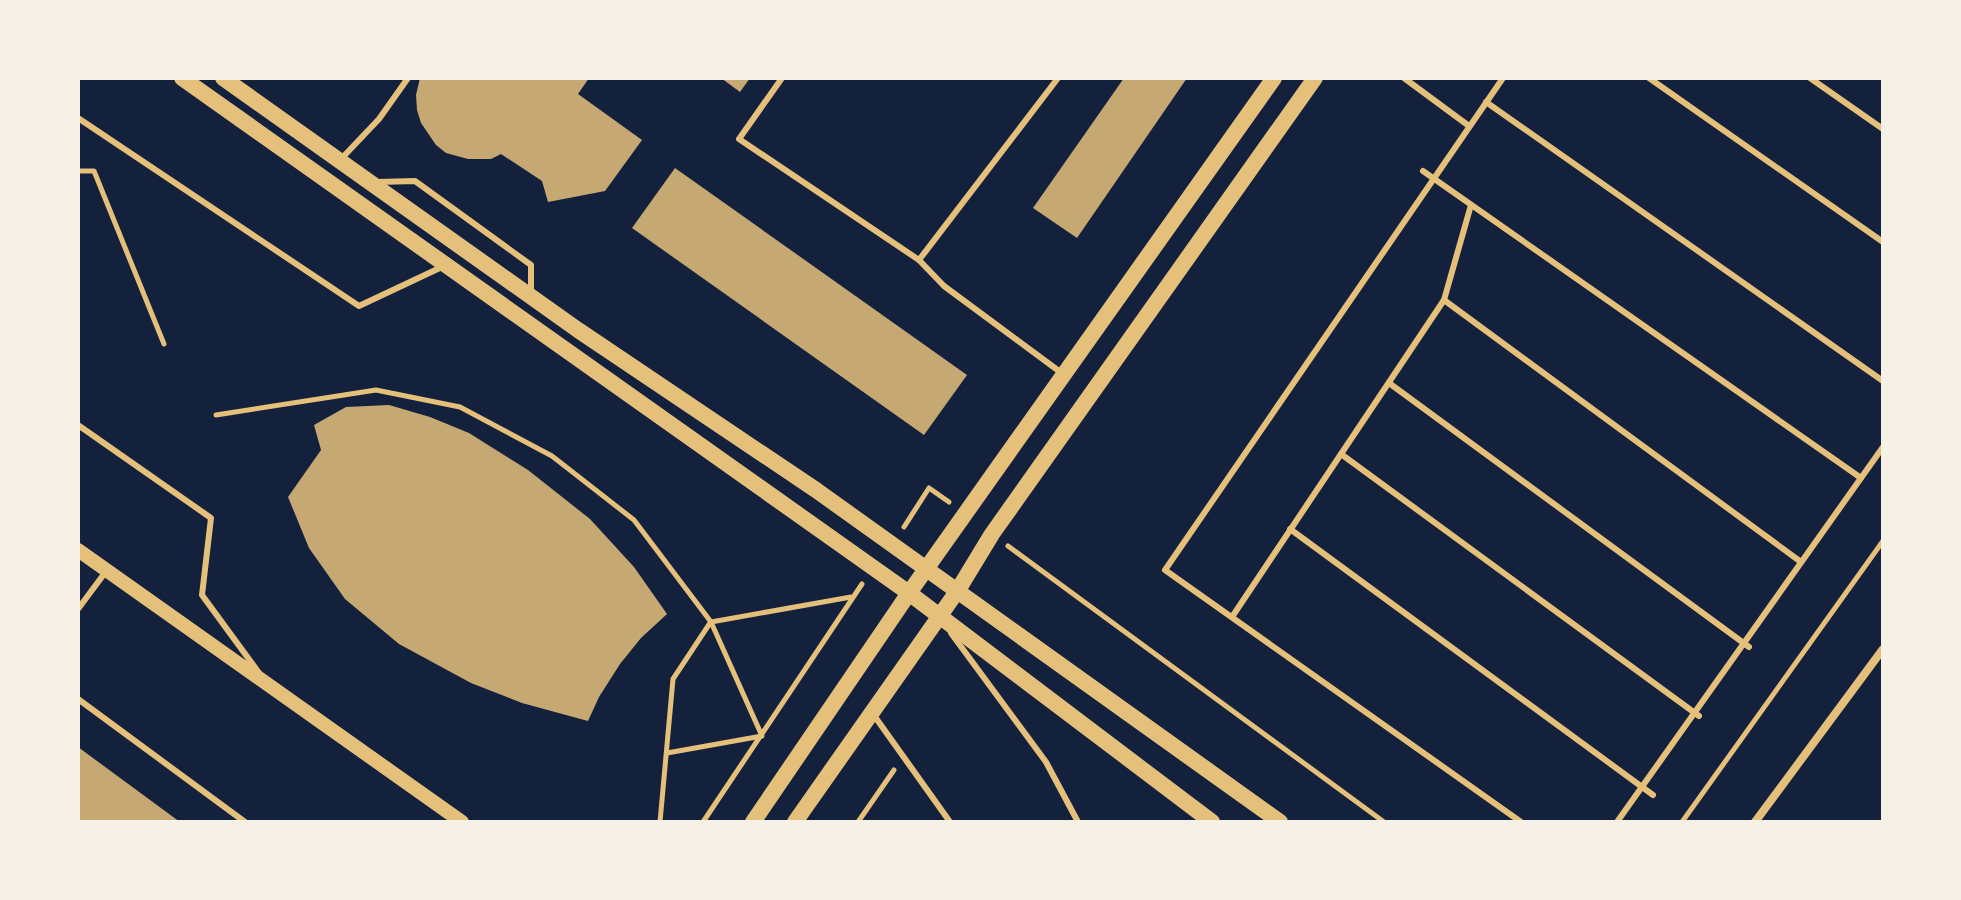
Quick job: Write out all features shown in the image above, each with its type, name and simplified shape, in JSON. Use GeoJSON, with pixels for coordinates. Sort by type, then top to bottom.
{"type":"FeatureCollection","features":[{"type":"Feature","properties":{"kind":"main road"},"geometry":{"type":"LineString","coordinates":[[182,78],[909,593],[1212,822]]}},
{"type":"Feature","properties":{"kind":"main road"},"geometry":{"type":"LineString","coordinates":[[223,78],[531,296],[816,490],[1280,822]]}},
{"type":"Feature","properties":{"kind":"main road"},"geometry":{"type":"LineString","coordinates":[[753,822],[909,593],[1274,78]]}},
{"type":"Feature","properties":{"kind":"main road"},"geometry":{"type":"LineString","coordinates":[[795,822],[958,590],[992,534],[1315,78]]}},
{"type":"Feature","properties":{"kind":"street"},"geometry":{"type":"LineString","coordinates":[[78,550],[462,822]]}},
{"type":"Feature","properties":{"kind":"street"},"geometry":{"type":"LineString","coordinates":[[1755,822],[1883,649]]}},
{"type":"Feature","properties":{"kind":"lane"},"geometry":{"type":"LineString","coordinates":[[339,161],[379,119],[408,78]]}},
{"type":"Feature","properties":{"kind":"lane"},"geometry":{"type":"LineString","coordinates":[[782,78],[739,139],[919,260],[944,286],[1065,375]]}},
{"type":"Feature","properties":{"kind":"lane"},"geometry":{"type":"LineString","coordinates":[[919,260],[1058,78]]}},
{"type":"Feature","properties":{"kind":"lane"},"geometry":{"type":"LineString","coordinates":[[1404,78],[1469,126]]}},
{"type":"Feature","properties":{"kind":"lane"},"geometry":{"type":"LineString","coordinates":[[1503,78],[1165,570],[1521,822]]}},
{"type":"Feature","properties":{"kind":"lane"},"geometry":{"type":"LineString","coordinates":[[1649,78],[1883,242]]}},
{"type":"Feature","properties":{"kind":"lane"},"geometry":{"type":"LineString","coordinates":[[1810,78],[1883,129]]}},
{"type":"Feature","properties":{"kind":"lane"},"geometry":{"type":"LineString","coordinates":[[1486,102],[1883,381]]}},
{"type":"Feature","properties":{"kind":"lane"},"geometry":{"type":"LineString","coordinates":[[78,118],[359,306],[446,265]]}},
{"type":"Feature","properties":{"kind":"lane"},"geometry":{"type":"LineString","coordinates":[[1423,171],[1861,478]]}},
{"type":"Feature","properties":{"kind":"lane"},"geometry":{"type":"LineString","coordinates":[[369,182],[415,181],[531,265],[531,296]]}},
{"type":"Feature","properties":{"kind":"lane"},"geometry":{"type":"LineString","coordinates":[[1232,617],[1444,300],[1471,205]]}},
{"type":"Feature","properties":{"kind":"lane"},"geometry":{"type":"LineString","coordinates":[[1444,300],[1801,562]]}},
{"type":"Feature","properties":{"kind":"lane"},"geometry":{"type":"LineString","coordinates":[[1389,383],[1747,645]]}},
{"type":"Feature","properties":{"kind":"lane"},"geometry":{"type":"LineString","coordinates":[[78,425],[211,518],[202,595],[268,684]]}},
{"type":"Feature","properties":{"kind":"lane"},"geometry":{"type":"LineString","coordinates":[[1617,822],[1747,645],[1801,562],[1883,447]]}},
{"type":"Feature","properties":{"kind":"lane"},"geometry":{"type":"LineString","coordinates":[[1341,454],[1696,714]]}},
{"type":"Feature","properties":{"kind":"lane"},"geometry":{"type":"LineString","coordinates":[[1290,529],[1653,795]]}},
{"type":"Feature","properties":{"kind":"lane"},"geometry":{"type":"LineString","coordinates":[[78,609],[107,570]]}},
{"type":"Feature","properties":{"kind":"lane"},"geometry":{"type":"LineString","coordinates":[[939,616],[1046,762],[1078,822]]}},
{"type":"Feature","properties":{"kind":"lane"},"geometry":{"type":"LineString","coordinates":[[78,699],[245,822]]}},
{"type":"Feature","properties":{"kind":"lane"},"geometry":{"type":"LineString","coordinates":[[871,711],[950,822]]}},
{"type":"Feature","properties":{"kind":"path"},"geometry":{"type":"LineString","coordinates":[[78,171],[94,171],[164,344]]}},
{"type":"Feature","properties":{"kind":"path"},"geometry":{"type":"LineString","coordinates":[[216,415],[376,390],[460,407],[552,456],[634,520],[711,622],[762,736]]}},
{"type":"Feature","properties":{"kind":"path"},"geometry":{"type":"LineString","coordinates":[[992,534],[1384,822]]}},
{"type":"Feature","properties":{"kind":"path"},"geometry":{"type":"LineString","coordinates":[[1682,822],[1883,541]]}},
{"type":"Feature","properties":{"kind":"path"},"geometry":{"type":"LineString","coordinates":[[703,822],[852,597],[875,569]]}},
{"type":"Feature","properties":{"kind":"path"},"geometry":{"type":"LineString","coordinates":[[660,822],[673,679],[711,622],[852,597]]}},
{"type":"Feature","properties":{"kind":"path"},"geometry":{"type":"LineString","coordinates":[[667,753],[762,736]]}},
{"type":"Feature","properties":{"kind":"path"},"geometry":{"type":"LineString","coordinates":[[858,822],[904,756]]}},
{"type":"Feature","properties":{"kind":"building"},"geometry":{"type":"Polygon","coordinates":[[[420,78],[589,78],[578,94],[642,140],[605,191],[548,202],[542,181],[501,154],[491,159],[468,159],[446,153],[436,145],[421,123],[417,110],[420,78]]]}},
{"type":"Feature","properties":{"kind":"building"},"geometry":{"type":"Polygon","coordinates":[[[721,78],[750,78],[740,92],[721,78]]]}},
{"type":"Feature","properties":{"kind":"building"},"geometry":{"type":"Polygon","coordinates":[[[1124,78],[1187,78],[1077,238],[1033,208],[1124,78]]]}},
{"type":"Feature","properties":{"kind":"building"},"geometry":{"type":"Polygon","coordinates":[[[675,168],[967,375],[924,435],[632,228],[675,168]]]}},
{"type":"Feature","properties":{"kind":"building"},"geometry":{"type":"Polygon","coordinates":[[[389,405],[469,433],[528,470],[590,519],[634,567],[667,614],[641,638],[620,664],[588,721],[522,703],[471,683],[399,644],[345,599],[309,548],[288,497],[321,450],[314,425],[346,407],[389,405]]]}},
{"type":"Feature","properties":{"kind":"building"},"geometry":{"type":"Polygon","coordinates":[[[78,747],[180,822],[78,822],[78,747]]]}}]}
